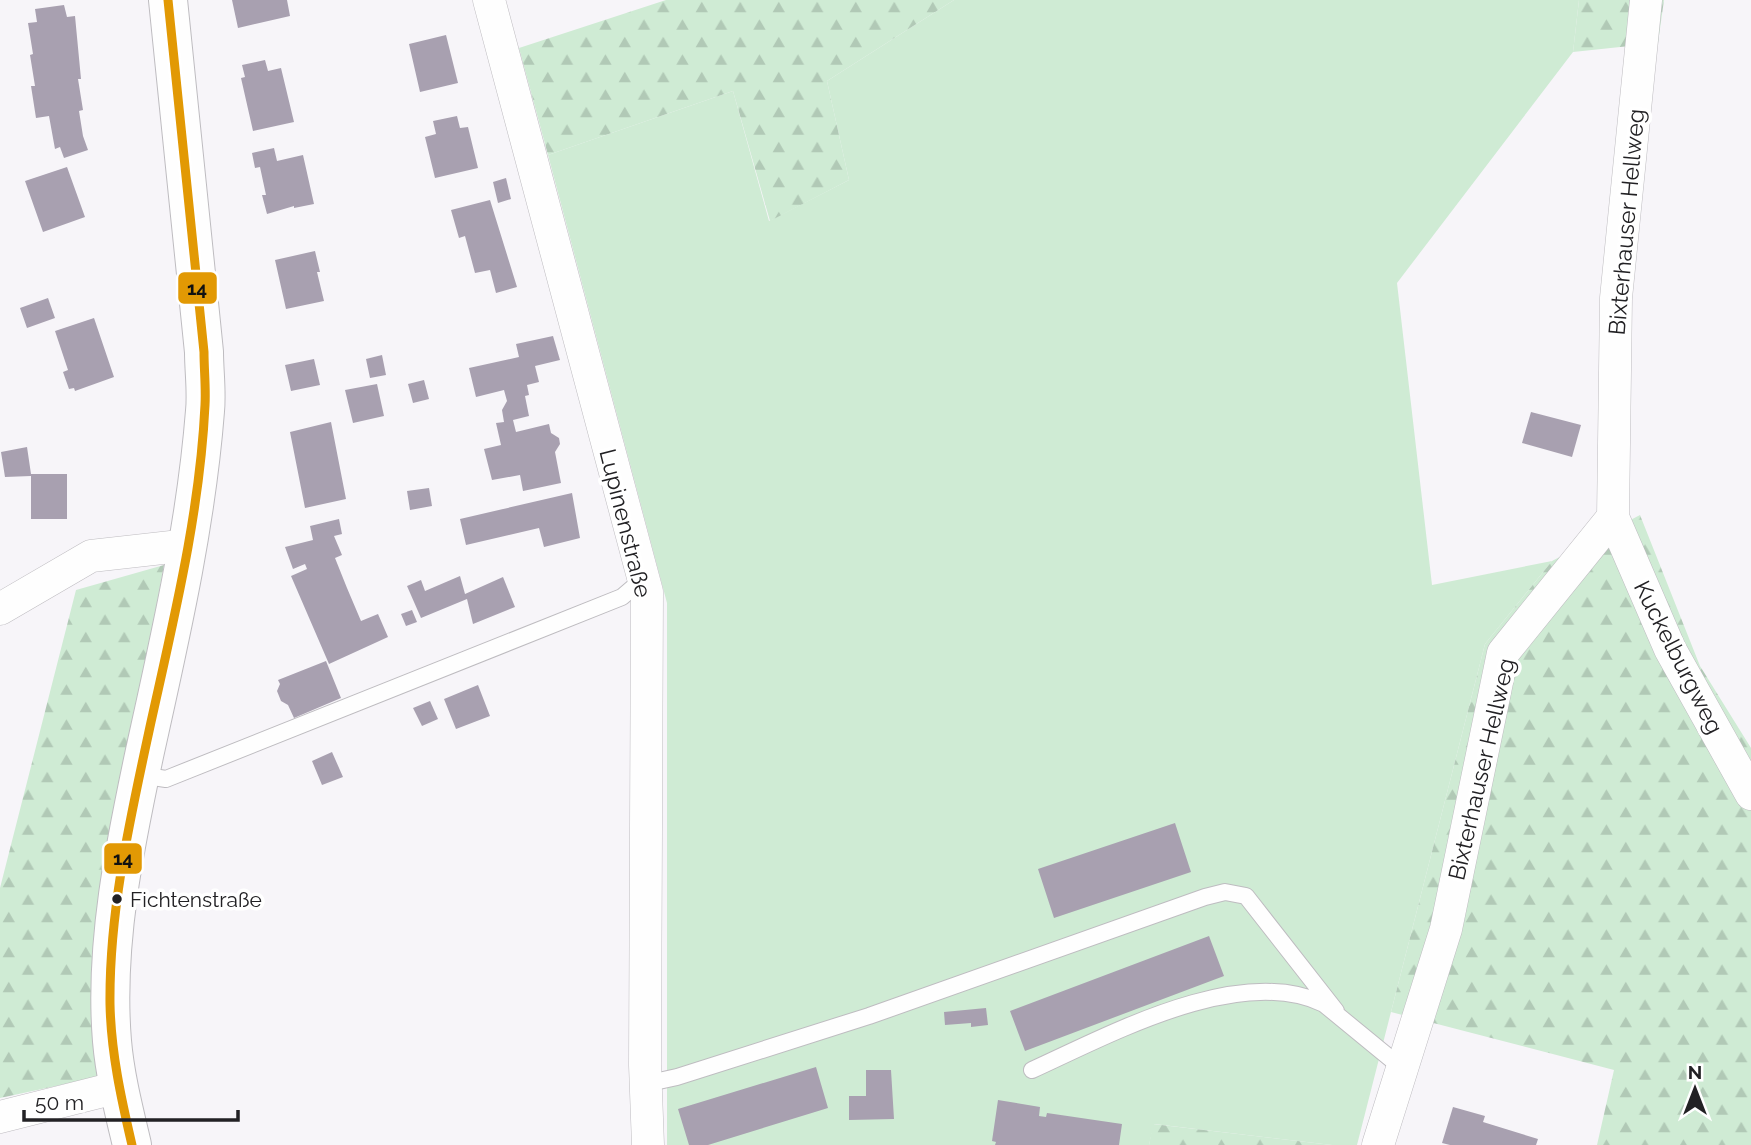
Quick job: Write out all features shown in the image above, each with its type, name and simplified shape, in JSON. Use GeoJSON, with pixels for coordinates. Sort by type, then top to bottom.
{"type":"FeatureCollection","features":[{"type":"Feature","properties":{"kind":"street"},"geometry":{"type":"LineString","coordinates":[[132,1145],[112,1040],[114,929],[131,817],[190,545],[205,408],[204,352],[169,0]]}},
{"type":"Feature","properties":{"kind":"street","name":"Lupinenstraße"},"geometry":{"type":"LineString","coordinates":[[489,0],[647,592],[645,1084],[648,1145]]}},
{"type":"Feature","properties":{"kind":"street","name":"Bixterhauser Hellweg"},"geometry":{"type":"LineString","coordinates":[[1378,1145],[1446,929],[1503,653],[1613,517],[1616,298],[1646,0]]}},
{"type":"Feature","properties":{"kind":"street","name":"Kuckelburgweg"},"geometry":{"type":"LineString","coordinates":[[1613,517],[1670,649],[1751,794]]}},
{"type":"Feature","properties":{"kind":"street"},"geometry":{"type":"LineString","coordinates":[[0,609],[92,556],[190,545]]}},
{"type":"Feature","properties":{"kind":"street"},"geometry":{"type":"LineString","coordinates":[[0,1117],[119,1087]]}},
{"type":"Feature","properties":{"kind":"lane"},"geometry":{"type":"LineString","coordinates":[[140,775],[166,779],[205,764],[622,597],[643,579]]}},
{"type":"Feature","properties":{"kind":"lane"},"geometry":{"type":"LineString","coordinates":[[645,1084],[677,1077],[820,1033],[1225,892],[1246,896],[1336,1011],[1402,1068]]}},
{"type":"Feature","properties":{"kind":"lane"},"geometry":{"type":"LineString","coordinates":[[1032,1070],[1158,1013],[1223,996],[1256,992],[1294,993],[1311,997],[1336,1011]]}},
{"type":"Feature","properties":{"kind":"green space"},"geometry":{"type":"Polygon","coordinates":[[[666,0],[954,0],[827,81],[849,180],[770,221],[733,91],[548,155],[519,48],[666,0]]]}},
{"type":"Feature","properties":{"kind":"green space"},"geometry":{"type":"Polygon","coordinates":[[[954,0],[1579,0],[1573,52],[1397,283],[1432,585],[1552,561],[1485,644],[1357,1145],[1332,1145],[1154,1124],[1149,1145],[667,1145],[667,603],[548,155],[733,91],[769,221],[849,180],[827,81],[954,0]]]}},
{"type":"Feature","properties":{"kind":"green space"},"geometry":{"type":"Polygon","coordinates":[[[1579,0],[1664,0],[1658,43],[1573,52],[1579,0]]]}},
{"type":"Feature","properties":{"kind":"green space"},"geometry":{"type":"Polygon","coordinates":[[[1640,515],[1700,666],[1751,748],[1751,1145],[1597,1145],[1614,1070],[1391,1012],[1485,644],[1552,561],[1640,515]]]}},
{"type":"Feature","properties":{"kind":"green space"},"geometry":{"type":"Polygon","coordinates":[[[164,565],[97,923],[98,1077],[0,1098],[0,888],[76,590],[164,565]]]}},
{"type":"Feature","properties":{"kind":"green space"},"geometry":{"type":"Polygon","coordinates":[[[1153,1124],[1332,1145],[1149,1145],[1153,1124]]]}},
{"type":"Feature","properties":{"kind":"building"},"geometry":{"type":"Polygon","coordinates":[[[232,0],[287,0],[290,16],[238,28],[232,0]]]}},
{"type":"Feature","properties":{"kind":"building"},"geometry":{"type":"Polygon","coordinates":[[[64,5],[67,17],[75,16],[81,79],[78,79],[83,110],[79,111],[88,150],[64,158],[60,147],[55,149],[49,116],[36,118],[31,86],[35,86],[30,55],[33,54],[28,23],[37,22],[35,9],[64,5]]]}},
{"type":"Feature","properties":{"kind":"building"},"geometry":{"type":"Polygon","coordinates":[[[446,35],[458,83],[420,92],[409,44],[446,35]]]}},
{"type":"Feature","properties":{"kind":"building"},"geometry":{"type":"Polygon","coordinates":[[[265,60],[268,71],[281,68],[294,122],[253,131],[241,78],[245,77],[242,65],[265,60]]]}},
{"type":"Feature","properties":{"kind":"building"},"geometry":{"type":"Polygon","coordinates":[[[457,116],[460,128],[468,127],[478,168],[435,178],[425,137],[436,134],[433,121],[457,116]]]}},
{"type":"Feature","properties":{"kind":"building"},"geometry":{"type":"Polygon","coordinates":[[[274,148],[277,161],[303,155],[314,204],[294,206],[267,214],[262,195],[266,195],[260,167],[255,168],[252,153],[274,148]]]}},
{"type":"Feature","properties":{"kind":"building"},"geometry":{"type":"Polygon","coordinates":[[[67,167],[85,217],[43,232],[25,181],[67,167]]]}},
{"type":"Feature","properties":{"kind":"building"},"geometry":{"type":"Polygon","coordinates":[[[506,178],[511,199],[498,203],[493,182],[506,178]]]}},
{"type":"Feature","properties":{"kind":"building"},"geometry":{"type":"Polygon","coordinates":[[[490,200],[517,287],[496,293],[490,270],[475,273],[465,236],[459,238],[451,210],[490,200]]]}},
{"type":"Feature","properties":{"kind":"building"},"geometry":{"type":"Polygon","coordinates":[[[315,251],[324,301],[286,309],[275,260],[315,251]]]}},
{"type":"Feature","properties":{"kind":"building"},"geometry":{"type":"Polygon","coordinates":[[[48,298],[55,318],[27,328],[20,308],[48,298]]]}},
{"type":"Feature","properties":{"kind":"building"},"geometry":{"type":"Polygon","coordinates":[[[94,318],[114,377],[75,391],[74,388],[69,389],[63,372],[68,370],[55,331],[94,318]]]}},
{"type":"Feature","properties":{"kind":"building"},"geometry":{"type":"Polygon","coordinates":[[[553,336],[560,360],[535,366],[539,382],[527,385],[529,395],[525,396],[529,416],[513,420],[516,432],[549,424],[551,433],[559,438],[560,444],[555,452],[561,483],[523,491],[520,475],[492,480],[484,449],[501,445],[496,423],[504,422],[502,410],[507,401],[504,390],[476,397],[469,368],[519,357],[516,344],[553,336]]]}},
{"type":"Feature","properties":{"kind":"building"},"geometry":{"type":"Polygon","coordinates":[[[382,355],[386,375],[370,378],[366,359],[382,355]]]}},
{"type":"Feature","properties":{"kind":"building"},"geometry":{"type":"Polygon","coordinates":[[[314,359],[320,385],[291,391],[285,365],[314,359]]]}},
{"type":"Feature","properties":{"kind":"building"},"geometry":{"type":"Polygon","coordinates":[[[424,380],[429,399],[413,403],[408,384],[424,380]]]}},
{"type":"Feature","properties":{"kind":"building"},"geometry":{"type":"Polygon","coordinates":[[[377,384],[384,416],[353,423],[345,390],[377,384]]]}},
{"type":"Feature","properties":{"kind":"building"},"geometry":{"type":"Polygon","coordinates":[[[1531,412],[1581,425],[1572,457],[1522,443],[1531,412]]]}},
{"type":"Feature","properties":{"kind":"building"},"geometry":{"type":"Polygon","coordinates":[[[331,422],[346,499],[305,508],[290,432],[331,422]]]}},
{"type":"Feature","properties":{"kind":"building"},"geometry":{"type":"Polygon","coordinates":[[[27,447],[31,474],[67,474],[67,519],[31,519],[31,476],[5,477],[1,452],[27,447]]]}},
{"type":"Feature","properties":{"kind":"building"},"geometry":{"type":"Polygon","coordinates":[[[429,488],[432,506],[410,510],[407,491],[429,488]]]}},
{"type":"Feature","properties":{"kind":"building"},"geometry":{"type":"Polygon","coordinates":[[[572,493],[580,538],[544,547],[539,528],[466,545],[460,519],[572,493]]]}},
{"type":"Feature","properties":{"kind":"building"},"geometry":{"type":"Polygon","coordinates":[[[339,519],[342,534],[334,536],[342,555],[335,558],[347,588],[361,621],[378,614],[388,637],[329,664],[291,576],[307,569],[305,564],[293,569],[285,547],[313,540],[310,526],[339,519]]]}},
{"type":"Feature","properties":{"kind":"building"},"geometry":{"type":"Polygon","coordinates":[[[460,576],[465,594],[503,577],[515,607],[473,624],[467,599],[421,618],[407,586],[421,580],[425,591],[460,576]]]}},
{"type":"Feature","properties":{"kind":"building"},"geometry":{"type":"Polygon","coordinates":[[[412,610],[417,622],[406,626],[401,614],[412,610]]]}},
{"type":"Feature","properties":{"kind":"building"},"geometry":{"type":"Polygon","coordinates":[[[326,661],[341,698],[294,718],[288,705],[281,701],[277,691],[280,684],[278,680],[326,661]]]}},
{"type":"Feature","properties":{"kind":"building"},"geometry":{"type":"Polygon","coordinates":[[[478,685],[490,716],[456,729],[444,699],[478,685]]]}},
{"type":"Feature","properties":{"kind":"building"},"geometry":{"type":"Polygon","coordinates":[[[430,701],[438,719],[422,726],[413,708],[430,701]]]}},
{"type":"Feature","properties":{"kind":"building"},"geometry":{"type":"Polygon","coordinates":[[[332,752],[343,777],[322,785],[312,761],[332,752]]]}},
{"type":"Feature","properties":{"kind":"building"},"geometry":{"type":"Polygon","coordinates":[[[1175,823],[1191,872],[1054,918],[1038,869],[1175,823]]]}},
{"type":"Feature","properties":{"kind":"building"},"geometry":{"type":"Polygon","coordinates":[[[1209,936],[1224,976],[1025,1051],[1010,1011],[1209,936]]]}},
{"type":"Feature","properties":{"kind":"building"},"geometry":{"type":"Polygon","coordinates":[[[986,1008],[988,1025],[945,1025],[944,1012],[986,1008]]]}},
{"type":"Feature","properties":{"kind":"building"},"geometry":{"type":"Polygon","coordinates":[[[816,1067],[828,1108],[708,1145],[689,1145],[678,1109],[816,1067]]]}},
{"type":"Feature","properties":{"kind":"building"},"geometry":{"type":"Polygon","coordinates":[[[866,1070],[891,1070],[894,1119],[849,1120],[849,1096],[866,1096],[866,1070]]]}},
{"type":"Feature","properties":{"kind":"building"},"geometry":{"type":"Polygon","coordinates":[[[998,1100],[1040,1107],[1039,1116],[1046,1117],[1047,1113],[1122,1124],[1119,1145],[995,1145],[996,1142],[992,1141],[998,1100]]]}},
{"type":"Feature","properties":{"kind":"building"},"geometry":{"type":"Polygon","coordinates":[[[1453,1107],[1485,1116],[1483,1122],[1538,1139],[1536,1145],[1442,1143],[1453,1107]]]}},
{"type":"Feature","properties":{"kind":"transit line","name":"14"},"geometry":{"type":"LineString","coordinates":[[132,1145],[112,1040],[110,1004],[113,933],[129,827],[192,525],[205,398],[204,352],[168,0]]}},
{"type":"Feature","properties":{"kind":"place","name":"Fichtenstraße"},"geometry":{"type":"Point","coordinates":[117,899]}}]}
